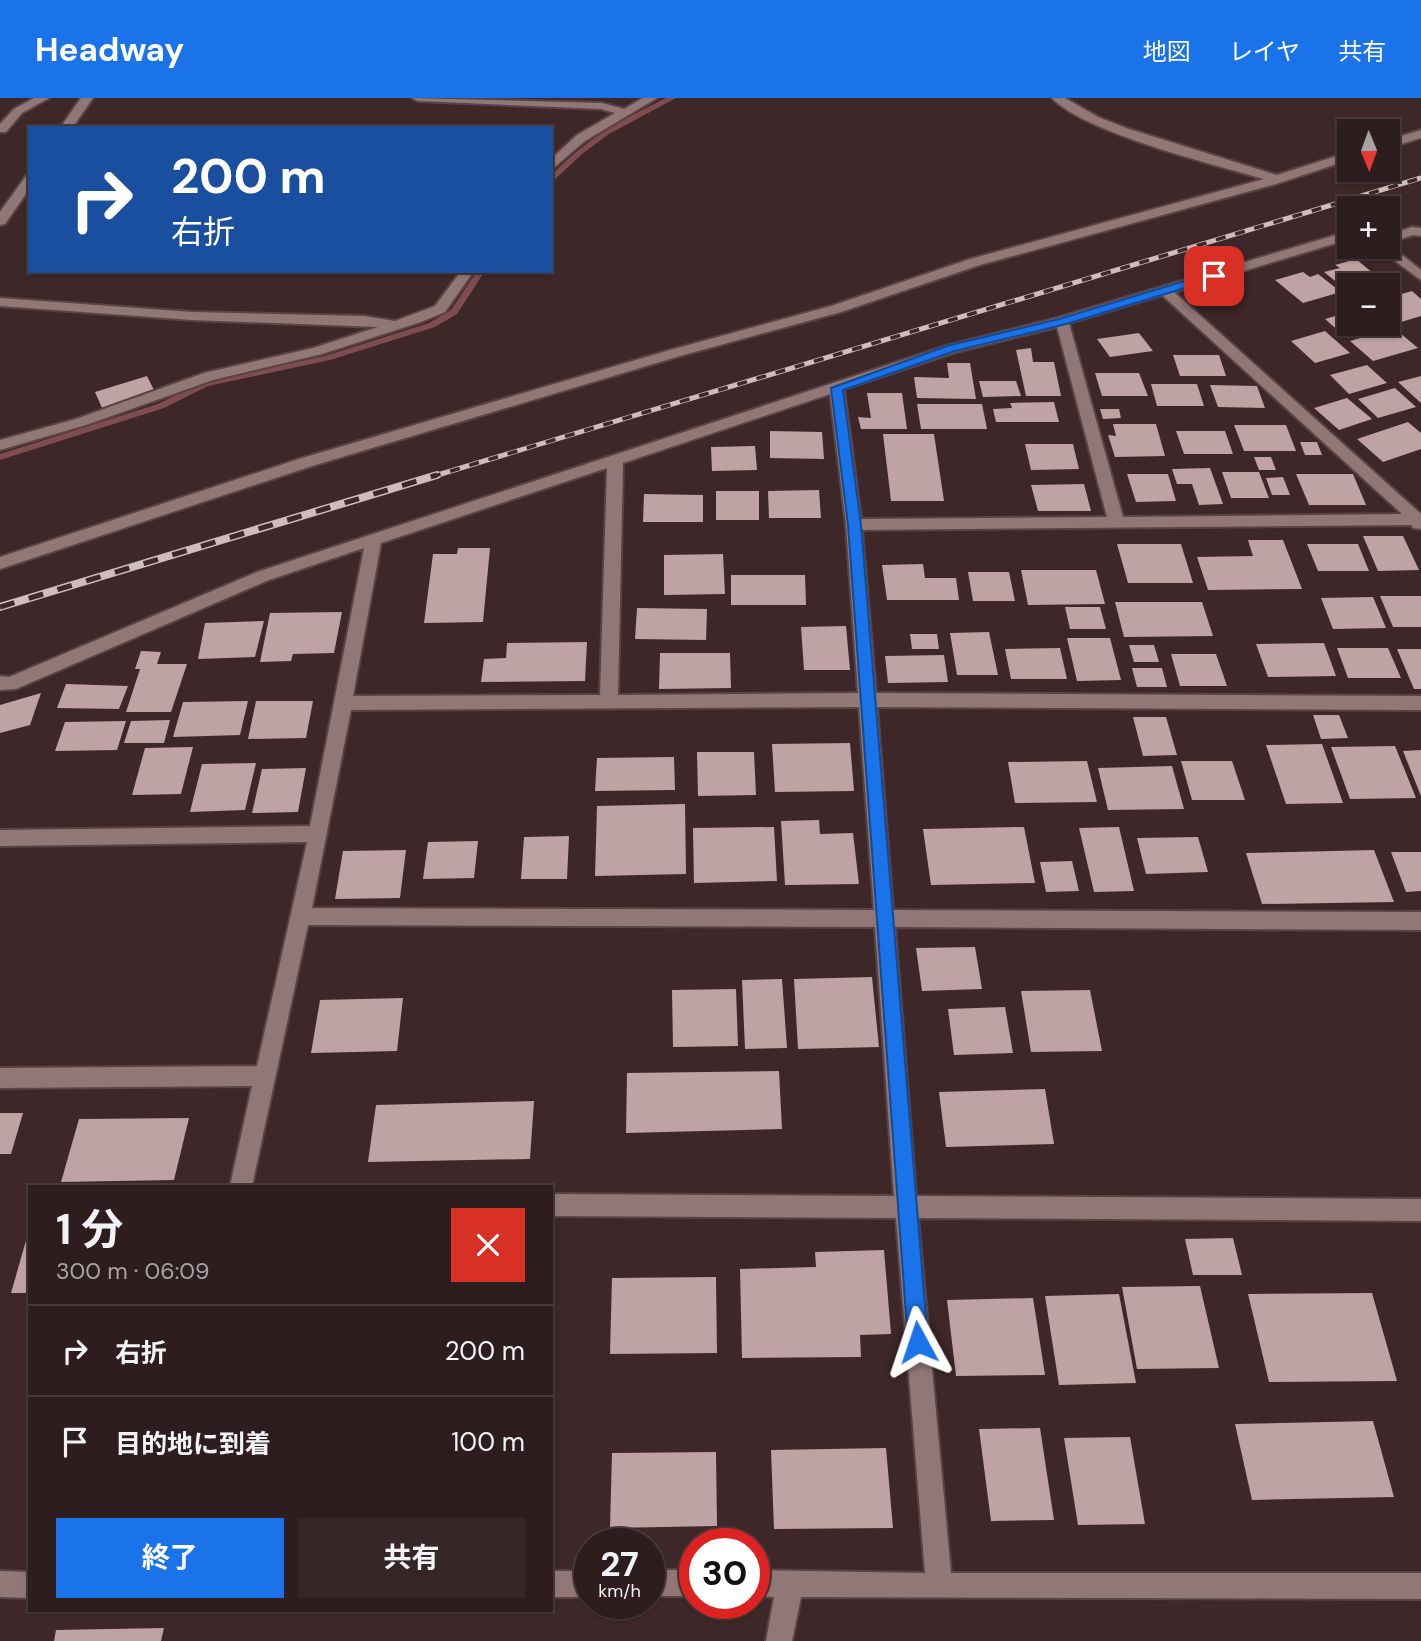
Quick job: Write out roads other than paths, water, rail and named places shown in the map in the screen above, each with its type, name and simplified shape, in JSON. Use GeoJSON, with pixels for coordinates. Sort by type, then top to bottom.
{"type":"FeatureCollection","features":[{"type":"Feature","properties":{"kind":"street"},"geometry":{"type":"LineString","coordinates":[[2,129],[19,111],[43,98]]}},
{"type":"Feature","properties":{"kind":"street"},"geometry":{"type":"LineString","coordinates":[[67,126],[87,98]]}},
{"type":"Feature","properties":{"kind":"street"},"geometry":{"type":"LineString","coordinates":[[418,98],[602,106],[623,112]]}},
{"type":"Feature","properties":{"kind":"street"},"geometry":{"type":"LineString","coordinates":[[553,164],[581,138],[651,98]]}},
{"type":"Feature","properties":{"kind":"street"},"geometry":{"type":"LineString","coordinates":[[1058,98],[1074,111],[1124,130],[1198,156],[1277,179]]}},
{"type":"Feature","properties":{"kind":"street"},"geometry":{"type":"LineString","coordinates":[[1400,140],[1421,134]]}},
{"type":"Feature","properties":{"kind":"street"},"geometry":{"type":"LineString","coordinates":[[0,563],[307,462],[675,353],[836,309],[975,262],[1277,179],[1337,160]]}},
{"type":"Feature","properties":{"kind":"street"},"geometry":{"type":"LineString","coordinates":[[0,221],[25,193]]}},
{"type":"Feature","properties":{"kind":"street"},"geometry":{"type":"LineString","coordinates":[[1400,235],[1412,231],[1421,232]]}},
{"type":"Feature","properties":{"kind":"street"},"geometry":{"type":"LineString","coordinates":[[0,683],[10,684],[263,576],[951,349],[1062,321],[1337,239]]}},
{"type":"Feature","properties":{"kind":"street"},"geometry":{"type":"LineString","coordinates":[[1398,259],[1421,276]]}},
{"type":"Feature","properties":{"kind":"street"},"geometry":{"type":"LineString","coordinates":[[0,445],[81,422],[209,376],[317,351],[396,326],[440,309],[467,273]]}},
{"type":"Feature","properties":{"kind":"street"},"geometry":{"type":"LineString","coordinates":[[1165,291],[1420,522]]}},
{"type":"Feature","properties":{"kind":"street"},"geometry":{"type":"LineString","coordinates":[[0,302],[192,316],[364,320],[396,326]]}},
{"type":"Feature","properties":{"kind":"street"},"geometry":{"type":"LineString","coordinates":[[1062,321],[1117,523]]}},
{"type":"Feature","properties":{"kind":"street"},"geometry":{"type":"LineString","coordinates":[[837,388],[854,525],[887,920],[906,1206],[939,1586]]}},
{"type":"Feature","properties":{"kind":"street"},"geometry":{"type":"LineString","coordinates":[[609,700],[615,460]]}},
{"type":"Feature","properties":{"kind":"street"},"geometry":{"type":"LineString","coordinates":[[854,525],[1420,522]]}},
{"type":"Feature","properties":{"kind":"street"},"geometry":{"type":"LineString","coordinates":[[241,1185],[318,834],[374,540]]}},
{"type":"Feature","properties":{"kind":"street"},"geometry":{"type":"LineString","coordinates":[[342,703],[609,700],[1421,703]]}},
{"type":"Feature","properties":{"kind":"street"},"geometry":{"type":"LineString","coordinates":[[0,838],[318,834]]}},
{"type":"Feature","properties":{"kind":"street"},"geometry":{"type":"LineString","coordinates":[[300,916],[1421,921]]}},
{"type":"Feature","properties":{"kind":"street"},"geometry":{"type":"LineString","coordinates":[[0,1077],[265,1076]]}},
{"type":"Feature","properties":{"kind":"street"},"geometry":{"type":"LineString","coordinates":[[553,1205],[1421,1210]]}},
{"type":"Feature","properties":{"kind":"street"},"geometry":{"type":"LineString","coordinates":[[770,1583],[939,1586],[1421,1586]]}},
{"type":"Feature","properties":{"kind":"street"},"geometry":{"type":"LineString","coordinates":[[779,1641],[790,1583]]}},
{"type":"Feature","properties":{"kind":"street"},"geometry":{"type":"LineString","coordinates":[[0,1584],[28,1585]]}},
{"type":"Feature","properties":{"kind":"street"},"geometry":{"type":"LineString","coordinates":[[553,1584],[574,1584]]}},
{"type":"Feature","properties":{"kind":"waterway"},"geometry":{"type":"LineString","coordinates":[[553,179],[579,153],[607,132],[672,98]]}},
{"type":"Feature","properties":{"kind":"waterway"},"geometry":{"type":"LineString","coordinates":[[0,457],[161,406],[205,384],[327,358],[432,325],[454,312],[480,273]]}},
{"type":"Feature","properties":{"kind":"railway"},"geometry":{"type":"LineString","coordinates":[[431,477],[1421,178]]}},
{"type":"Feature","properties":{"kind":"railway"},"geometry":{"type":"LineString","coordinates":[[0,607],[437,475]]}}]}
